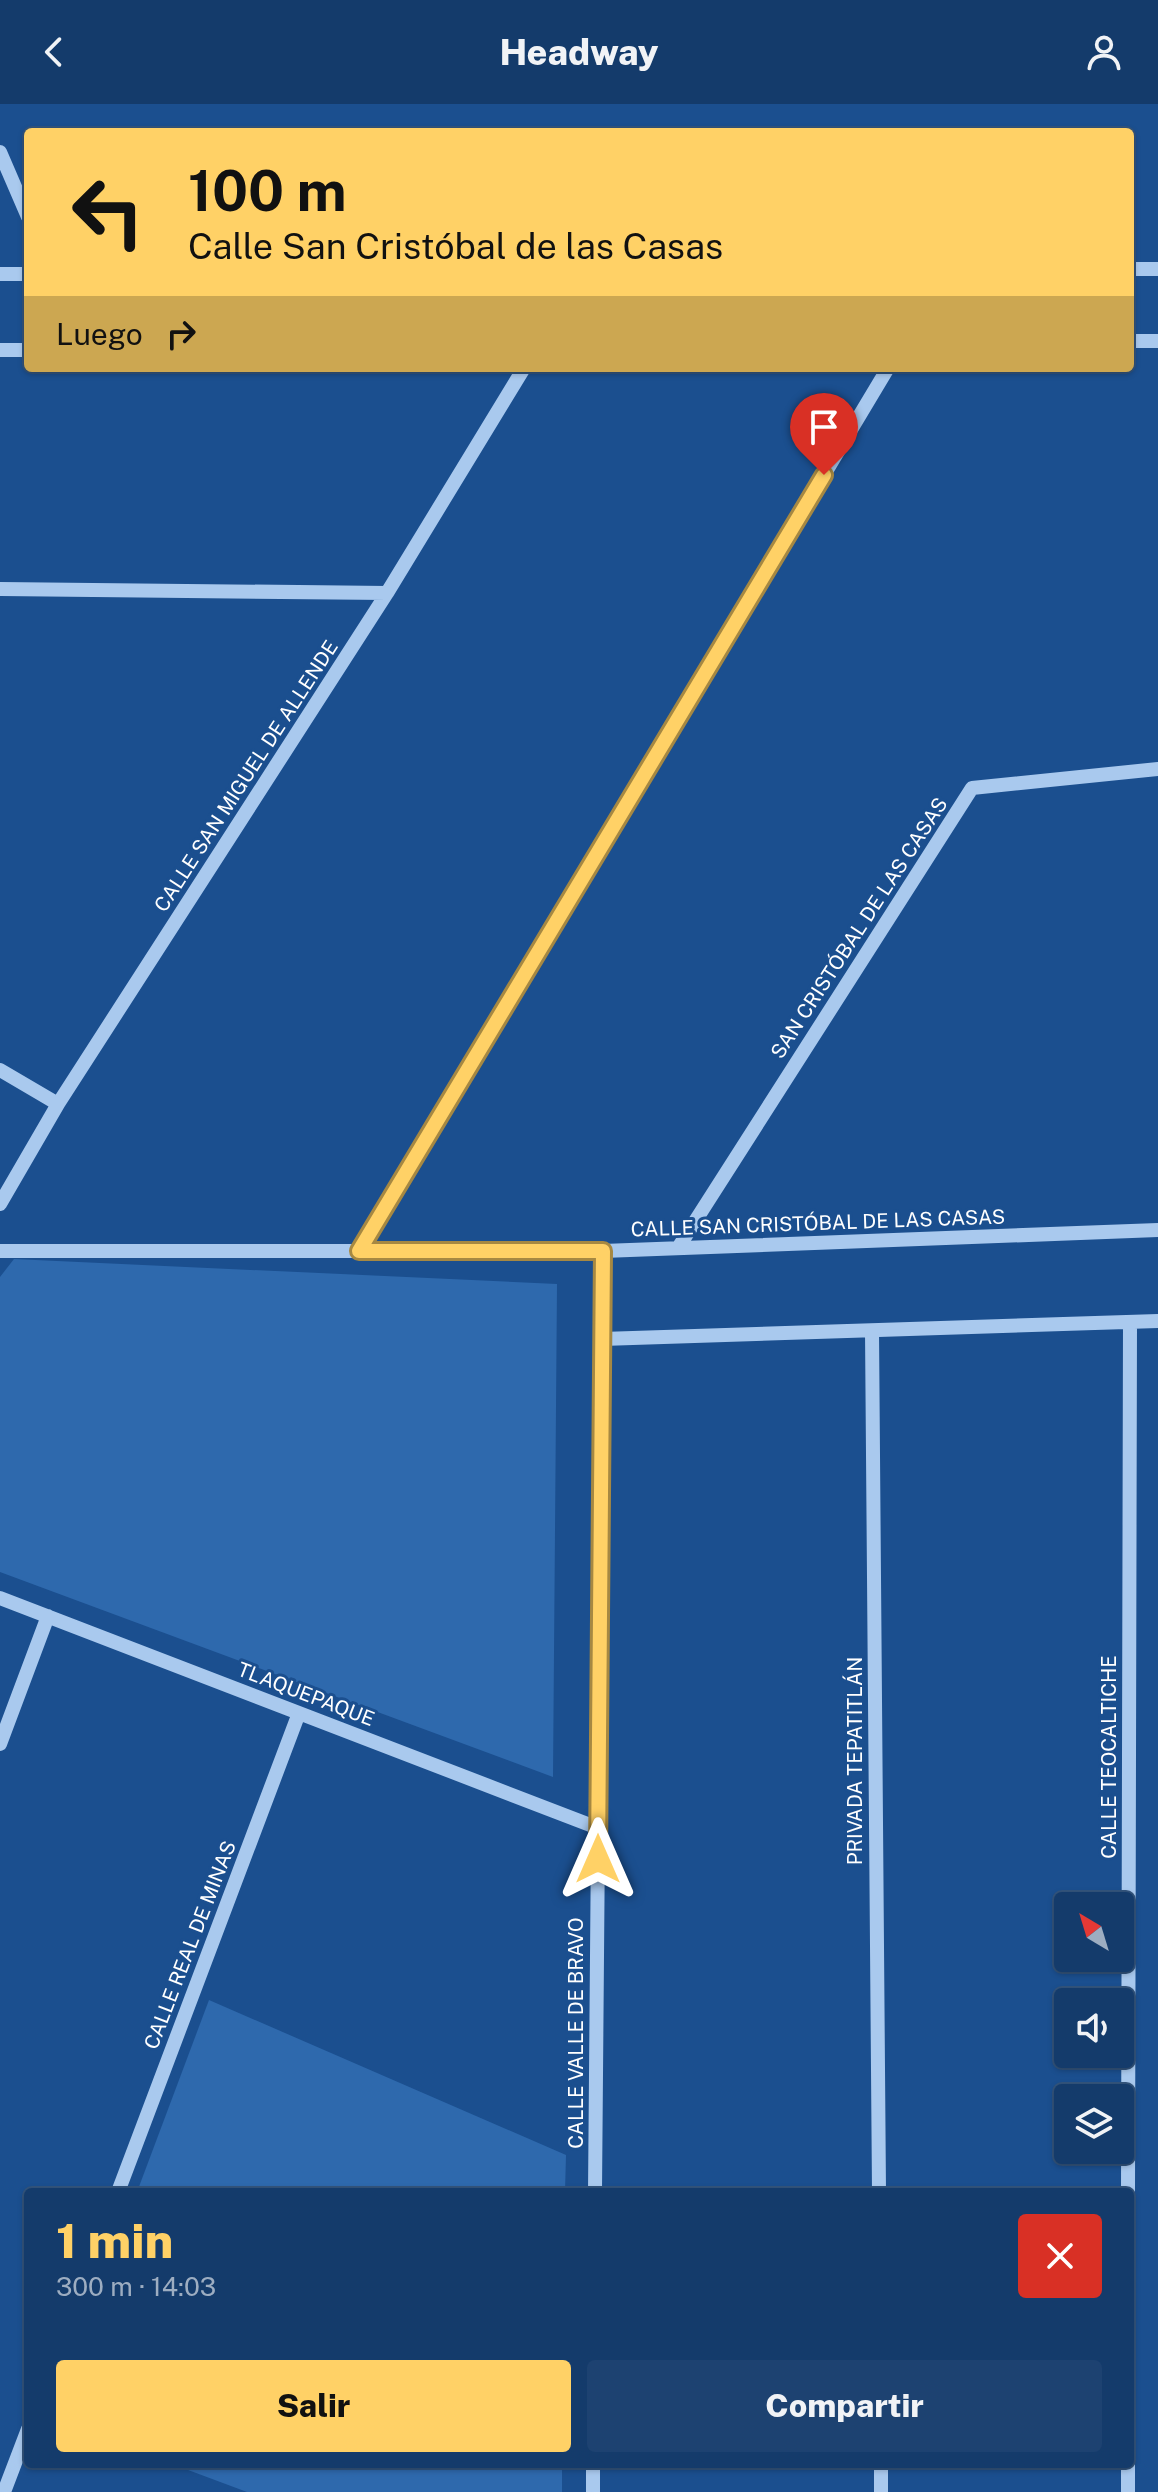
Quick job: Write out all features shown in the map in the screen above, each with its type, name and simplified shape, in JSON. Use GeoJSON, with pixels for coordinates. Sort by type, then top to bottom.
{"type":"FeatureCollection","features":[{"type":"Feature","properties":{"kind":"street"},"geometry":{"type":"LineString","coordinates":[[0,152],[24,208]]}},
{"type":"Feature","properties":{"kind":"street"},"geometry":{"type":"LineString","coordinates":[[1134,269],[1158,269]]}},
{"type":"Feature","properties":{"kind":"street"},"geometry":{"type":"LineString","coordinates":[[0,274],[24,274]]}},
{"type":"Feature","properties":{"kind":"street"},"geometry":{"type":"LineString","coordinates":[[1134,341],[1158,341]]}},
{"type":"Feature","properties":{"kind":"street"},"geometry":{"type":"LineString","coordinates":[[0,350],[24,350]]}},
{"type":"Feature","properties":{"kind":"street","name":"CALLE SAN MIGUEL DE ALLENDE"},"geometry":{"type":"LineString","coordinates":[[0,1204],[58,1104],[387,593],[522,372]]}},
{"type":"Feature","properties":{"kind":"street"},"geometry":{"type":"LineString","coordinates":[[359,1251],[886,372]]}},
{"type":"Feature","properties":{"kind":"street"},"geometry":{"type":"LineString","coordinates":[[0,589],[387,593]]}},
{"type":"Feature","properties":{"kind":"street","name":"SAN CRISTÓBAL DE LAS CASAS"},"geometry":{"type":"LineString","coordinates":[[678,1248],[972,788],[1158,769]]}},
{"type":"Feature","properties":{"kind":"street"},"geometry":{"type":"LineString","coordinates":[[0,1070],[58,1104]]}},
{"type":"Feature","properties":{"kind":"street","name":"CALLE SAN CRISTÓBAL DE LAS CASAS"},"geometry":{"type":"LineString","coordinates":[[0,1251],[603,1251],[1158,1230]]}},
{"type":"Feature","properties":{"kind":"street","name":"CALLE VALLE DE BRAVO"},"geometry":{"type":"LineString","coordinates":[[595,2188],[603,1251]]}},
{"type":"Feature","properties":{"kind":"street"},"geometry":{"type":"LineString","coordinates":[[602,1339],[1158,1321]]}},
{"type":"Feature","properties":{"kind":"street","name":"CALLE TEOCALTICHE"},"geometry":{"type":"LineString","coordinates":[[1128,2188],[1130,1322]]}},
{"type":"Feature","properties":{"kind":"street","name":"PRIVADA TEPATITLÁN"},"geometry":{"type":"LineString","coordinates":[[872,1331],[879,2188]]}},
{"type":"Feature","properties":{"kind":"street","name":"TLAQUEPAQUE"},"geometry":{"type":"LineString","coordinates":[[0,1598],[598,1828]]}},
{"type":"Feature","properties":{"kind":"street"},"geometry":{"type":"LineString","coordinates":[[0,1744],[48,1616]]}},
{"type":"Feature","properties":{"kind":"street","name":"CALLE REAL DE MINAS"},"geometry":{"type":"LineString","coordinates":[[120,2188],[299,1713]]}},
{"type":"Feature","properties":{"kind":"street"},"geometry":{"type":"LineString","coordinates":[[4,2492],[24,2440]]}},
{"type":"Feature","properties":{"kind":"street"},"geometry":{"type":"LineString","coordinates":[[593,2468],[593,2492]]}},
{"type":"Feature","properties":{"kind":"street"},"geometry":{"type":"LineString","coordinates":[[881,2468],[881,2492]]}},
{"type":"Feature","properties":{"kind":"street"},"geometry":{"type":"LineString","coordinates":[[1128,2468],[1128,2492]]}},
{"type":"Feature","properties":{"kind":"shaded area"},"geometry":{"type":"Polygon","coordinates":[[[14,1259],[557,1284],[553,1777],[0,1572],[0,1277],[14,1259]]]}},
{"type":"Feature","properties":{"kind":"shaded area"},"geometry":{"type":"Polygon","coordinates":[[[209,2000],[566,2155],[565,2188],[138,2188],[209,2000]]]}},
{"type":"Feature","properties":{"kind":"shaded area"},"geometry":{"type":"Polygon","coordinates":[[[183,2468],[562,2468],[562,2492],[247,2492],[183,2468]]]}},
{"type":"Feature","properties":{"kind":"route"},"geometry":{"type":"LineString","coordinates":[[598,1859],[603,1251],[359,1251],[824,475]]}}]}
